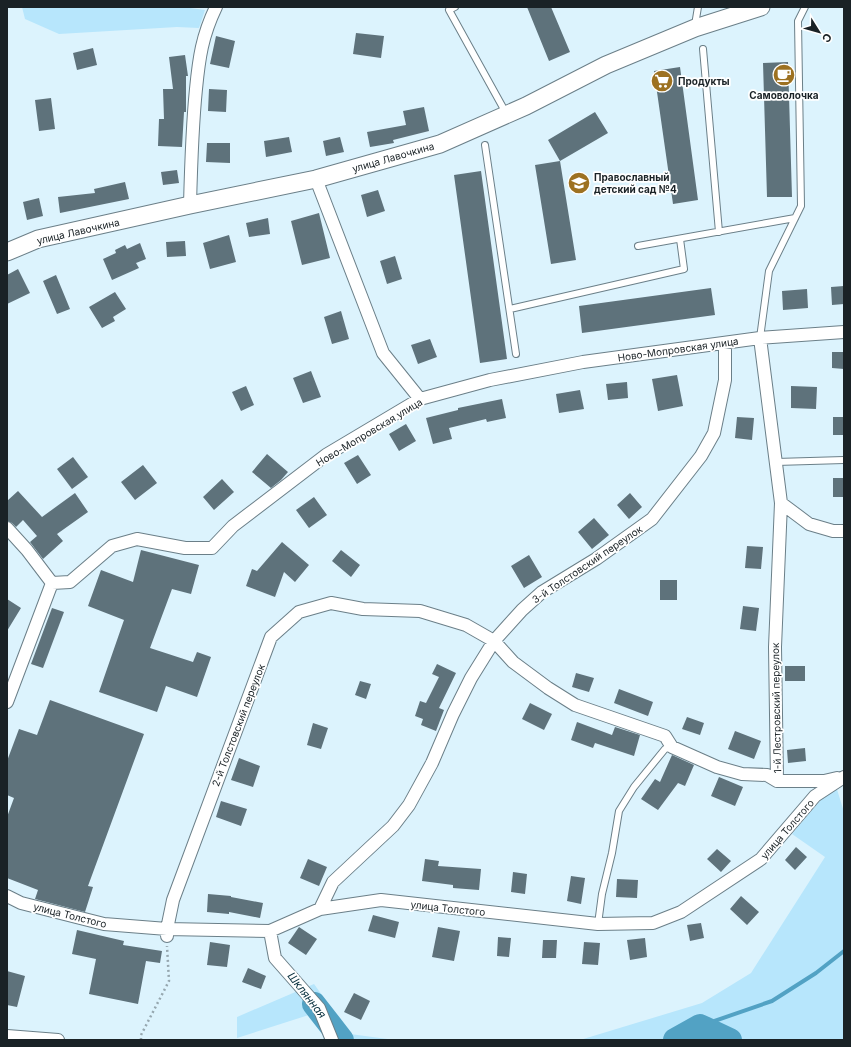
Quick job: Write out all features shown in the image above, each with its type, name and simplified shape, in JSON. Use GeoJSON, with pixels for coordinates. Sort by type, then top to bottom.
{"type":"FeatureCollection","features":[{"type":"Feature","properties":{"kind":"main road","name":"улица Лавочкина"},"geometry":{"type":"LineString","coordinates":[[7,252],[38,239],[316,179],[440,144],[526,106],[606,65],[695,28],[761,7]]}},
{"type":"Feature","properties":{"kind":"street"},"geometry":{"type":"LineString","coordinates":[[190,205],[192,121],[200,53],[208,23],[216,7]]}},
{"type":"Feature","properties":{"kind":"street"},"geometry":{"type":"LineString","coordinates":[[316,179],[383,353],[420,399]]}},
{"type":"Feature","properties":{"kind":"street","name":"Ново-Мопровская улица"},"geometry":{"type":"LineString","coordinates":[[52,583],[70,582],[112,546],[137,540],[185,548],[212,548],[233,526],[326,456],[420,399],[490,380],[575,364],[760,338],[844,332]]}},
{"type":"Feature","properties":{"kind":"street","name":"1-й Лестровский переулок"},"geometry":{"type":"LineString","coordinates":[[494,641],[513,662],[548,688],[575,705],[664,736],[672,747],[717,767],[742,774],[767,776],[777,781],[775,647],[781,503],[760,338]]}},
{"type":"Feature","properties":{"kind":"street","name":"3-й Толстовский переулок"},"geometry":{"type":"LineString","coordinates":[[320,909],[333,882],[392,826],[408,805],[432,763],[453,714],[471,678],[494,641],[522,610],[542,592],[596,559],[652,520],[701,456],[714,433],[725,380],[725,343]]}},
{"type":"Feature","properties":{"kind":"street"},"geometry":{"type":"LineString","coordinates":[[781,503],[809,524],[834,531],[844,531]]}},
{"type":"Feature","properties":{"kind":"street"},"geometry":{"type":"LineString","coordinates":[[7,528],[27,550],[52,583],[7,702]]}},
{"type":"Feature","properties":{"kind":"street","name":"2-й Толстовский переулок"},"geometry":{"type":"LineString","coordinates":[[167,933],[173,900],[271,637],[299,612],[331,603],[363,609],[420,611],[466,625],[494,641]]}},
{"type":"Feature","properties":{"kind":"street"},"geometry":{"type":"LineString","coordinates":[[777,781],[824,781],[843,777]]}},
{"type":"Feature","properties":{"kind":"street","name":"улица Толстого"},"geometry":{"type":"LineString","coordinates":[[7,896],[21,903],[104,924],[167,933],[270,931],[320,909],[381,900],[598,924],[653,923],[681,912],[761,859],[815,796],[843,777]]}},
{"type":"Feature","properties":{"kind":"street"},"geometry":{"type":"LineString","coordinates":[[270,931],[275,958],[319,1008],[332,1040]]}},
{"type":"Feature","properties":{"kind":"street"},"geometry":{"type":"LineString","coordinates":[[7,1036],[58,1040]]}},
{"type":"Feature","properties":{"kind":"lane"},"geometry":{"type":"LineString","coordinates":[[695,28],[698,7]]}},
{"type":"Feature","properties":{"kind":"lane"},"geometry":{"type":"LineString","coordinates":[[760,338],[769,271],[801,206],[798,21],[805,7]]}},
{"type":"Feature","properties":{"kind":"lane"},"geometry":{"type":"LineString","coordinates":[[449,8],[507,114]]}},
{"type":"Feature","properties":{"kind":"lane"},"geometry":{"type":"LineString","coordinates":[[703,48],[719,232]]}},
{"type":"Feature","properties":{"kind":"lane"},"geometry":{"type":"LineString","coordinates":[[485,145],[516,354]]}},
{"type":"Feature","properties":{"kind":"lane"},"geometry":{"type":"LineString","coordinates":[[638,246],[794,218]]}},
{"type":"Feature","properties":{"kind":"lane"},"geometry":{"type":"LineString","coordinates":[[510,309],[684,269],[680,239]]}},
{"type":"Feature","properties":{"kind":"lane"},"geometry":{"type":"LineString","coordinates":[[776,462],[844,460]]}},
{"type":"Feature","properties":{"kind":"lane"},"geometry":{"type":"LineString","coordinates":[[598,924],[602,894],[612,853],[619,811],[634,787],[665,749],[672,747]]}},
{"type":"Feature","properties":{"kind":"path"},"geometry":{"type":"LineString","coordinates":[[141,1040],[141,1035],[169,981],[167,933]]}},
{"type":"Feature","properties":{"kind":"shaded area"},"geometry":{"type":"Polygon","coordinates":[[[22,7],[183,7],[205,10],[199,28],[177,27],[59,34],[25,19],[22,7]]]}},
{"type":"Feature","properties":{"kind":"shaded area"},"geometry":{"type":"Polygon","coordinates":[[[835,783],[844,812],[844,1040],[580,1040],[702,1003],[751,973],[825,857],[792,834],[835,783]]]}},
{"type":"Feature","properties":{"kind":"shaded area"},"geometry":{"type":"Polygon","coordinates":[[[314,984],[350,1034],[395,1040],[324,1040],[315,1013],[237,1038],[237,1017],[314,984]]]}},
{"type":"Feature","properties":{"kind":"building"},"geometry":{"type":"Polygon","coordinates":[[[527,7],[551,7],[570,52],[549,61],[527,7]]]}},
{"type":"Feature","properties":{"kind":"building"},"geometry":{"type":"Polygon","coordinates":[[[356,33],[384,36],[381,58],[353,54],[356,33]]]}},
{"type":"Feature","properties":{"kind":"building"},"geometry":{"type":"Polygon","coordinates":[[[216,36],[235,41],[229,68],[210,64],[216,36]]]}},
{"type":"Feature","properties":{"kind":"building"},"geometry":{"type":"Polygon","coordinates":[[[93,48],[97,65],[77,70],[73,53],[93,48]]]}},
{"type":"Feature","properties":{"kind":"building"},"geometry":{"type":"Polygon","coordinates":[[[185,55],[188,76],[186,76],[186,112],[184,112],[182,147],[158,146],[159,119],[164,119],[163,89],[173,89],[169,57],[185,55]]]}},
{"type":"Feature","properties":{"kind":"building"},"geometry":{"type":"Polygon","coordinates":[[[788,62],[792,197],[767,197],[763,63],[788,62]]]}},
{"type":"Feature","properties":{"kind":"building"},"geometry":{"type":"Polygon","coordinates":[[[680,67],[698,200],[673,204],[654,71],[680,67]]]}},
{"type":"Feature","properties":{"kind":"building"},"geometry":{"type":"Polygon","coordinates":[[[209,89],[227,90],[226,112],[208,111],[209,89]]]}},
{"type":"Feature","properties":{"kind":"building"},"geometry":{"type":"Polygon","coordinates":[[[51,98],[55,129],[39,131],[35,100],[51,98]]]}},
{"type":"Feature","properties":{"kind":"building"},"geometry":{"type":"Polygon","coordinates":[[[424,107],[429,131],[393,140],[394,143],[370,147],[367,132],[406,125],[403,111],[424,107]]]}},
{"type":"Feature","properties":{"kind":"building"},"geometry":{"type":"Polygon","coordinates":[[[595,112],[608,133],[560,161],[548,140],[595,112]]]}},
{"type":"Feature","properties":{"kind":"building"},"geometry":{"type":"Polygon","coordinates":[[[289,137],[292,152],[266,157],[264,141],[289,137]]]}},
{"type":"Feature","properties":{"kind":"building"},"geometry":{"type":"Polygon","coordinates":[[[340,137],[344,152],[326,156],[323,141],[340,137]]]}},
{"type":"Feature","properties":{"kind":"building"},"geometry":{"type":"Polygon","coordinates":[[[207,143],[230,143],[230,163],[206,162],[207,143]]]}},
{"type":"Feature","properties":{"kind":"building"},"geometry":{"type":"Polygon","coordinates":[[[560,161],[576,260],[551,264],[535,165],[560,161]]]}},
{"type":"Feature","properties":{"kind":"building"},"geometry":{"type":"Polygon","coordinates":[[[177,170],[179,183],[163,185],[161,172],[177,170]]]}},
{"type":"Feature","properties":{"kind":"building"},"geometry":{"type":"Polygon","coordinates":[[[481,171],[507,359],[480,363],[454,175],[481,171]]]}},
{"type":"Feature","properties":{"kind":"building"},"geometry":{"type":"Polygon","coordinates":[[[125,182],[129,199],[60,213],[58,197],[95,193],[94,189],[125,182]]]}},
{"type":"Feature","properties":{"kind":"building"},"geometry":{"type":"Polygon","coordinates":[[[378,190],[385,211],[367,217],[361,195],[378,190]]]}},
{"type":"Feature","properties":{"kind":"building"},"geometry":{"type":"Polygon","coordinates":[[[39,198],[43,216],[27,220],[23,202],[39,198]]]}},
{"type":"Feature","properties":{"kind":"building"},"geometry":{"type":"Polygon","coordinates":[[[319,213],[330,258],[302,265],[291,221],[319,213]]]}},
{"type":"Feature","properties":{"kind":"building"},"geometry":{"type":"Polygon","coordinates":[[[268,218],[270,234],[249,237],[246,223],[268,218]]]}},
{"type":"Feature","properties":{"kind":"building"},"geometry":{"type":"Polygon","coordinates":[[[229,235],[236,262],[210,269],[203,243],[229,235]]]}},
{"type":"Feature","properties":{"kind":"building"},"geometry":{"type":"Polygon","coordinates":[[[185,241],[186,256],[167,257],[166,242],[185,241]]]}},
{"type":"Feature","properties":{"kind":"building"},"geometry":{"type":"Polygon","coordinates":[[[140,243],[146,259],[136,263],[139,268],[112,280],[103,259],[116,253],[115,250],[125,245],[127,249],[140,243]]]}},
{"type":"Feature","properties":{"kind":"building"},"geometry":{"type":"Polygon","coordinates":[[[395,256],[402,279],[387,284],[380,261],[395,256]]]}},
{"type":"Feature","properties":{"kind":"building"},"geometry":{"type":"Polygon","coordinates":[[[18,269],[30,293],[7,304],[7,275],[18,269]]]}},
{"type":"Feature","properties":{"kind":"building"},"geometry":{"type":"Polygon","coordinates":[[[56,275],[70,309],[57,314],[43,281],[56,275]]]}},
{"type":"Feature","properties":{"kind":"building"},"geometry":{"type":"Polygon","coordinates":[[[844,286],[844,304],[832,305],[831,287],[844,286]]]}},
{"type":"Feature","properties":{"kind":"building"},"geometry":{"type":"Polygon","coordinates":[[[711,288],[715,315],[582,333],[579,306],[711,288]]]}},
{"type":"Feature","properties":{"kind":"building"},"geometry":{"type":"Polygon","coordinates":[[[807,289],[808,308],[783,310],[782,291],[807,289]]]}},
{"type":"Feature","properties":{"kind":"building"},"geometry":{"type":"Polygon","coordinates":[[[115,292],[126,309],[113,317],[115,321],[102,328],[89,307],[115,292]]]}},
{"type":"Feature","properties":{"kind":"building"},"geometry":{"type":"Polygon","coordinates":[[[341,311],[349,339],[332,344],[324,317],[341,311]]]}},
{"type":"Feature","properties":{"kind":"building"},"geometry":{"type":"Polygon","coordinates":[[[430,339],[437,357],[418,364],[411,345],[430,339]]]}},
{"type":"Feature","properties":{"kind":"building"},"geometry":{"type":"Polygon","coordinates":[[[832,352],[844,352],[844,369],[832,368],[832,352]]]}},
{"type":"Feature","properties":{"kind":"building"},"geometry":{"type":"Polygon","coordinates":[[[311,371],[321,397],[303,403],[293,378],[311,371]]]}},
{"type":"Feature","properties":{"kind":"building"},"geometry":{"type":"Polygon","coordinates":[[[677,375],[683,406],[658,411],[652,379],[677,375]]]}},
{"type":"Feature","properties":{"kind":"building"},"geometry":{"type":"Polygon","coordinates":[[[627,382],[628,398],[608,400],[606,384],[627,382]]]}},
{"type":"Feature","properties":{"kind":"building"},"geometry":{"type":"Polygon","coordinates":[[[246,386],[254,405],[241,411],[232,392],[246,386]]]}},
{"type":"Feature","properties":{"kind":"building"},"geometry":{"type":"Polygon","coordinates":[[[791,386],[817,387],[816,409],[791,408],[791,386]]]}},
{"type":"Feature","properties":{"kind":"building"},"geometry":{"type":"Polygon","coordinates":[[[580,390],[584,409],[559,413],[556,394],[580,390]]]}},
{"type":"Feature","properties":{"kind":"building"},"geometry":{"type":"Polygon","coordinates":[[[502,399],[506,418],[487,422],[486,419],[449,428],[452,439],[433,444],[426,418],[458,410],[458,408],[502,399]]]}},
{"type":"Feature","properties":{"kind":"building"},"geometry":{"type":"Polygon","coordinates":[[[737,417],[754,418],[752,440],[735,438],[737,417]]]}},
{"type":"Feature","properties":{"kind":"building"},"geometry":{"type":"Polygon","coordinates":[[[833,417],[844,417],[844,435],[833,435],[833,417]]]}},
{"type":"Feature","properties":{"kind":"building"},"geometry":{"type":"Polygon","coordinates":[[[406,424],[416,441],[399,451],[389,434],[406,424]]]}},
{"type":"Feature","properties":{"kind":"building"},"geometry":{"type":"Polygon","coordinates":[[[267,454],[288,472],[271,488],[252,472],[267,454]]]}},
{"type":"Feature","properties":{"kind":"building"},"geometry":{"type":"Polygon","coordinates":[[[358,455],[371,475],[357,484],[344,463],[358,455]]]}},
{"type":"Feature","properties":{"kind":"building"},"geometry":{"type":"Polygon","coordinates":[[[73,457],[88,477],[72,489],[57,469],[73,457]]]}},
{"type":"Feature","properties":{"kind":"building"},"geometry":{"type":"Polygon","coordinates":[[[143,465],[157,483],[135,500],[121,482],[143,465]]]}},
{"type":"Feature","properties":{"kind":"building"},"geometry":{"type":"Polygon","coordinates":[[[833,478],[844,478],[844,497],[833,497],[833,478]]]}},
{"type":"Feature","properties":{"kind":"building"},"geometry":{"type":"Polygon","coordinates":[[[222,479],[234,492],[214,510],[203,497],[222,479]]]}},
{"type":"Feature","properties":{"kind":"building"},"geometry":{"type":"Polygon","coordinates":[[[18,491],[42,517],[75,493],[88,512],[57,534],[63,541],[43,559],[30,542],[37,536],[23,520],[16,527],[7,521],[7,501],[18,491]]]}},
{"type":"Feature","properties":{"kind":"building"},"geometry":{"type":"Polygon","coordinates":[[[630,493],[642,507],[629,519],[617,505],[630,493]]]}},
{"type":"Feature","properties":{"kind":"building"},"geometry":{"type":"Polygon","coordinates":[[[314,497],[327,515],[309,528],[296,510],[314,497]]]}},
{"type":"Feature","properties":{"kind":"building"},"geometry":{"type":"Polygon","coordinates":[[[594,518],[609,535],[592,549],[578,532],[594,518]]]}},
{"type":"Feature","properties":{"kind":"building"},"geometry":{"type":"Polygon","coordinates":[[[282,542],[309,565],[295,582],[284,572],[275,597],[246,586],[252,569],[257,571],[282,542]]]}},
{"type":"Feature","properties":{"kind":"building"},"geometry":{"type":"Polygon","coordinates":[[[747,546],[763,547],[761,569],[745,568],[747,546]]]}},
{"type":"Feature","properties":{"kind":"building"},"geometry":{"type":"Polygon","coordinates":[[[141,550],[199,565],[191,594],[172,589],[150,648],[193,662],[197,652],[211,657],[197,697],[166,686],[157,712],[99,692],[124,620],[88,606],[101,570],[133,582],[141,550]]]}},
{"type":"Feature","properties":{"kind":"building"},"geometry":{"type":"Polygon","coordinates":[[[341,550],[360,565],[351,577],[332,561],[341,550]]]}},
{"type":"Feature","properties":{"kind":"building"},"geometry":{"type":"Polygon","coordinates":[[[529,555],[542,577],[524,588],[511,566],[529,555]]]}},
{"type":"Feature","properties":{"kind":"building"},"geometry":{"type":"Polygon","coordinates":[[[660,580],[677,580],[677,600],[660,600],[660,580]]]}},
{"type":"Feature","properties":{"kind":"building"},"geometry":{"type":"Polygon","coordinates":[[[7,599],[21,608],[7,631],[7,599]]]}},
{"type":"Feature","properties":{"kind":"building"},"geometry":{"type":"Polygon","coordinates":[[[743,606],[759,608],[756,631],[740,629],[743,606]]]}},
{"type":"Feature","properties":{"kind":"building"},"geometry":{"type":"Polygon","coordinates":[[[52,608],[64,612],[43,668],[31,664],[52,608]]]}},
{"type":"Feature","properties":{"kind":"building"},"geometry":{"type":"Polygon","coordinates":[[[437,664],[456,673],[439,708],[444,710],[436,731],[421,725],[423,719],[415,716],[420,701],[426,703],[439,677],[432,674],[437,664]]]}},
{"type":"Feature","properties":{"kind":"building"},"geometry":{"type":"Polygon","coordinates":[[[785,666],[805,666],[805,681],[785,681],[785,666]]]}},
{"type":"Feature","properties":{"kind":"building"},"geometry":{"type":"Polygon","coordinates":[[[576,673],[594,678],[589,692],[572,687],[576,673]]]}},
{"type":"Feature","properties":{"kind":"building"},"geometry":{"type":"Polygon","coordinates":[[[360,681],[371,684],[366,699],[355,695],[360,681]]]}},
{"type":"Feature","properties":{"kind":"building"},"geometry":{"type":"Polygon","coordinates":[[[619,689],[653,702],[648,716],[614,703],[619,689]]]}},
{"type":"Feature","properties":{"kind":"building"},"geometry":{"type":"Polygon","coordinates":[[[50,700],[144,734],[88,886],[93,887],[85,912],[35,899],[38,890],[7,878],[7,817],[14,798],[7,795],[7,761],[19,729],[37,735],[50,700]]]}},
{"type":"Feature","properties":{"kind":"building"},"geometry":{"type":"Polygon","coordinates":[[[530,703],[552,714],[544,730],[522,719],[530,703]]]}},
{"type":"Feature","properties":{"kind":"building"},"geometry":{"type":"Polygon","coordinates":[[[687,717],[704,723],[700,735],[682,729],[687,717]]]}},
{"type":"Feature","properties":{"kind":"building"},"geometry":{"type":"Polygon","coordinates":[[[577,722],[612,735],[615,727],[640,735],[634,756],[595,743],[593,748],[571,740],[577,722]]]}},
{"type":"Feature","properties":{"kind":"building"},"geometry":{"type":"Polygon","coordinates":[[[313,723],[328,728],[321,749],[307,745],[313,723]]]}},
{"type":"Feature","properties":{"kind":"building"},"geometry":{"type":"Polygon","coordinates":[[[735,731],[761,741],[754,759],[728,749],[735,731]]]}},
{"type":"Feature","properties":{"kind":"building"},"geometry":{"type":"Polygon","coordinates":[[[805,748],[806,761],[788,763],[787,750],[805,748]]]}},
{"type":"Feature","properties":{"kind":"building"},"geometry":{"type":"Polygon","coordinates":[[[672,755],[694,765],[685,786],[678,783],[658,810],[641,799],[655,779],[660,782],[672,755]]]}},
{"type":"Feature","properties":{"kind":"building"},"geometry":{"type":"Polygon","coordinates":[[[239,758],[260,766],[253,787],[231,780],[239,758]]]}},
{"type":"Feature","properties":{"kind":"building"},"geometry":{"type":"Polygon","coordinates":[[[719,777],[743,787],[735,806],[711,796],[719,777]]]}},
{"type":"Feature","properties":{"kind":"building"},"geometry":{"type":"Polygon","coordinates":[[[221,801],[247,809],[241,826],[216,817],[221,801]]]}},
{"type":"Feature","properties":{"kind":"building"},"geometry":{"type":"Polygon","coordinates":[[[796,847],[807,857],[795,870],[785,860],[796,847]]]}},
{"type":"Feature","properties":{"kind":"building"},"geometry":{"type":"Polygon","coordinates":[[[717,849],[731,861],[721,872],[707,859],[717,849]]]}},
{"type":"Feature","properties":{"kind":"building"},"geometry":{"type":"Polygon","coordinates":[[[308,859],[327,867],[319,886],[300,878],[308,859]]]}},
{"type":"Feature","properties":{"kind":"building"},"geometry":{"type":"Polygon","coordinates":[[[425,859],[439,861],[438,866],[481,869],[479,890],[453,888],[453,885],[422,881],[425,859]]]}},
{"type":"Feature","properties":{"kind":"building"},"geometry":{"type":"Polygon","coordinates":[[[513,872],[527,874],[525,894],[511,892],[513,872]]]}},
{"type":"Feature","properties":{"kind":"building"},"geometry":{"type":"Polygon","coordinates":[[[571,876],[585,878],[581,904],[567,901],[571,876]]]}},
{"type":"Feature","properties":{"kind":"building"},"geometry":{"type":"Polygon","coordinates":[[[617,879],[638,880],[637,898],[616,897],[617,879]]]}},
{"type":"Feature","properties":{"kind":"building"},"geometry":{"type":"Polygon","coordinates":[[[208,894],[231,896],[263,903],[260,918],[229,912],[229,914],[207,912],[208,894]]]}},
{"type":"Feature","properties":{"kind":"building"},"geometry":{"type":"Polygon","coordinates":[[[741,896],[759,912],[747,925],[730,909],[741,896]]]}},
{"type":"Feature","properties":{"kind":"building"},"geometry":{"type":"Polygon","coordinates":[[[373,915],[399,922],[395,938],[368,931],[373,915]]]}},
{"type":"Feature","properties":{"kind":"building"},"geometry":{"type":"Polygon","coordinates":[[[701,923],[704,938],[690,941],[687,925],[701,923]]]}},
{"type":"Feature","properties":{"kind":"building"},"geometry":{"type":"Polygon","coordinates":[[[299,927],[317,939],[306,955],[288,943],[299,927]]]}},
{"type":"Feature","properties":{"kind":"building"},"geometry":{"type":"Polygon","coordinates":[[[438,927],[460,931],[454,961],[432,957],[438,927]]]}},
{"type":"Feature","properties":{"kind":"building"},"geometry":{"type":"Polygon","coordinates":[[[77,930],[124,941],[123,945],[162,951],[160,963],[146,961],[138,1004],[89,994],[96,959],[72,954],[77,930]]]}},
{"type":"Feature","properties":{"kind":"building"},"geometry":{"type":"Polygon","coordinates":[[[498,937],[511,938],[509,957],[497,956],[498,937]]]}},
{"type":"Feature","properties":{"kind":"building"},"geometry":{"type":"Polygon","coordinates":[[[645,938],[647,957],[630,960],[627,940],[645,938]]]}},
{"type":"Feature","properties":{"kind":"building"},"geometry":{"type":"Polygon","coordinates":[[[543,940],[557,940],[556,958],[542,958],[543,940]]]}},
{"type":"Feature","properties":{"kind":"building"},"geometry":{"type":"Polygon","coordinates":[[[210,942],[230,945],[227,967],[207,965],[210,942]]]}},
{"type":"Feature","properties":{"kind":"building"},"geometry":{"type":"Polygon","coordinates":[[[584,942],[600,943],[598,965],[582,964],[584,942]]]}},
{"type":"Feature","properties":{"kind":"building"},"geometry":{"type":"Polygon","coordinates":[[[248,968],[266,976],[261,989],[242,982],[248,968]]]}},
{"type":"Feature","properties":{"kind":"building"},"geometry":{"type":"Polygon","coordinates":[[[7,971],[25,976],[17,1007],[7,1005],[7,971]]]}},
{"type":"Feature","properties":{"kind":"building"},"geometry":{"type":"Polygon","coordinates":[[[354,993],[370,1001],[361,1020],[344,1012],[354,993]]]}},
{"type":"Feature","properties":{"kind":"waterway"},"geometry":{"type":"LineString","coordinates":[[700,1026],[772,1001],[816,973],[844,951]]}},
{"type":"Feature","properties":{"kind":"waterway","name":"Шклянная"},"geometry":{"type":"LineString","coordinates":[[314,1004],[342,1040]]}},
{"type":"Feature","properties":{"kind":"waterway","name":"Шклянная"},"geometry":{"type":"LineString","coordinates":[[675,1040],[700,1026],[730,1040]]}},
{"type":"Feature","properties":{"kind":"place","name":"Самоволочка"},"geometry":{"type":"Point","coordinates":[784,75]}},
{"type":"Feature","properties":{"kind":"place","name":"Продукты"},"geometry":{"type":"Point","coordinates":[662,81]}},
{"type":"Feature","properties":{"kind":"place","name":"Православный детский сад №4"},"geometry":{"type":"Point","coordinates":[579,183]}}]}
